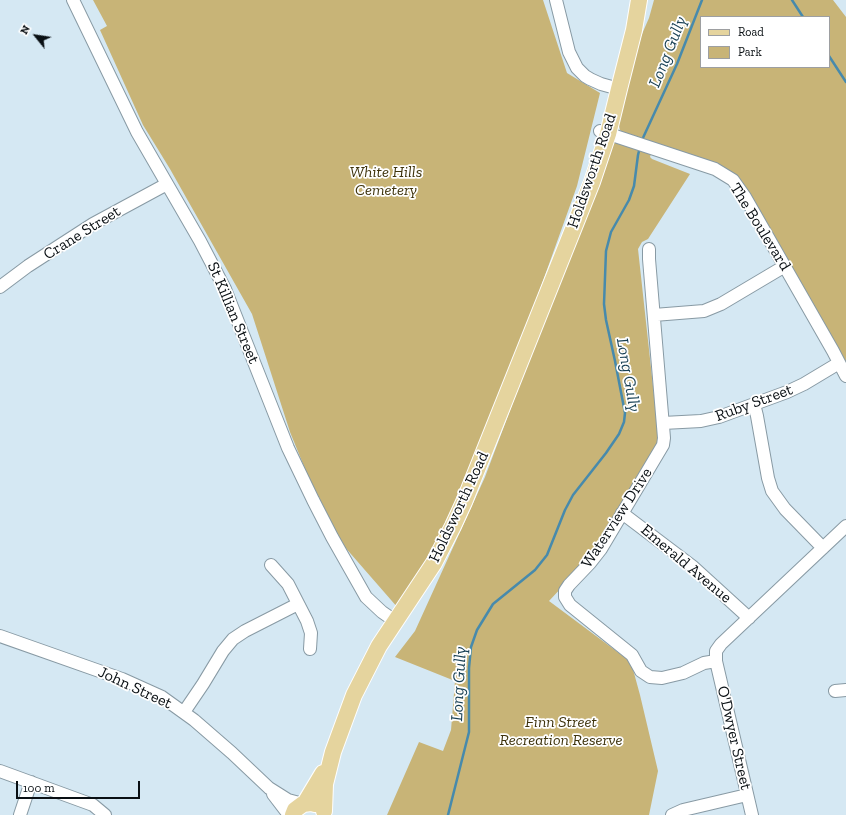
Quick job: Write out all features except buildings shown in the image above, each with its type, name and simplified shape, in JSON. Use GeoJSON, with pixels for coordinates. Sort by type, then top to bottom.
{"type":"FeatureCollection","features":[{"type":"Feature","properties":{"kind":"main road","name":"Holdsworth Road"},"geometry":{"type":"LineString","coordinates":[[301,807],[320,780],[333,752],[360,682],[379,646],[434,563],[458,515],[564,251],[581,196],[604,132],[636,0]]}},
{"type":"Feature","properties":{"kind":"main road","name":"Holdsworth Road"},"geometry":{"type":"LineString","coordinates":[[615,88],[634,30],[639,0]]}},
{"type":"Feature","properties":{"kind":"main road","name":"Holdsworth Road"},"geometry":{"type":"LineString","coordinates":[[325,814],[324,788],[333,752]]}},
{"type":"Feature","properties":{"kind":"main road"},"geometry":{"type":"LineString","coordinates":[[301,807],[316,804],[325,814]]}},
{"type":"Feature","properties":{"kind":"street","name":"St Killian Street"},"geometry":{"type":"LineString","coordinates":[[72,0],[128,114],[200,241],[225,289],[306,489],[366,597],[382,612],[395,621]]}},
{"type":"Feature","properties":{"kind":"street"},"geometry":{"type":"LineString","coordinates":[[556,0],[573,63],[584,76],[615,88]]}},
{"type":"Feature","properties":{"kind":"street","name":"The Boulevard"},"geometry":{"type":"LineString","coordinates":[[604,132],[715,169],[733,180],[745,197],[785,266],[846,376]]}},
{"type":"Feature","properties":{"kind":"street","name":"Crane Street"},"geometry":{"type":"LineString","coordinates":[[0,287],[28,266],[93,224],[167,184]]}},
{"type":"Feature","properties":{"kind":"street","name":"Waterview Drive"},"geometry":{"type":"LineString","coordinates":[[649,249],[664,442],[662,448],[593,559],[567,588],[565,594],[566,600],[570,605],[632,655],[641,671],[650,677],[662,678],[683,673],[704,663],[716,661]]}},
{"type":"Feature","properties":{"kind":"street"},"geometry":{"type":"LineString","coordinates":[[654,315],[704,311],[721,304],[785,266]]}},
{"type":"Feature","properties":{"kind":"street","name":"Ruby Street"},"geometry":{"type":"LineString","coordinates":[[663,424],[708,420],[796,388],[839,363]]}},
{"type":"Feature","properties":{"kind":"street"},"geometry":{"type":"LineString","coordinates":[[754,404],[768,478],[772,491],[778,502],[823,548]]}},
{"type":"Feature","properties":{"kind":"street","name":"Emerald Avenue"},"geometry":{"type":"LineString","coordinates":[[622,513],[692,566],[749,618]]}},
{"type":"Feature","properties":{"kind":"street"},"geometry":{"type":"LineString","coordinates":[[716,661],[716,654],[719,646],[846,526]]}},
{"type":"Feature","properties":{"kind":"street"},"geometry":{"type":"LineString","coordinates":[[271,565],[288,584],[298,604],[309,628],[310,649]]}},
{"type":"Feature","properties":{"kind":"street"},"geometry":{"type":"LineString","coordinates":[[184,712],[223,650],[233,639],[245,631],[298,604]]}},
{"type":"Feature","properties":{"kind":"street","name":"John Street"},"geometry":{"type":"LineString","coordinates":[[0,636],[122,679],[162,697],[184,712],[232,753],[269,788],[289,815]]}},
{"type":"Feature","properties":{"kind":"street","name":"O'Dwyer Street"},"geometry":{"type":"LineString","coordinates":[[716,661],[752,815]]}},
{"type":"Feature","properties":{"kind":"street"},"geometry":{"type":"LineString","coordinates":[[0,771],[88,803],[105,815]]}},
{"type":"Feature","properties":{"kind":"street"},"geometry":{"type":"LineString","coordinates":[[20,815],[31,782]]}},
{"type":"Feature","properties":{"kind":"street","name":"John Street"},"geometry":{"type":"LineString","coordinates":[[269,788],[301,807]]}},
{"type":"Feature","properties":{"kind":"street"},"geometry":{"type":"LineString","coordinates":[[672,815],[683,810],[747,795]]}},
{"type":"Feature","properties":{"kind":"green space","name":"White Hills Cemetery"},"geometry":{"type":"Polygon","coordinates":[[[93,0],[543,0],[567,73],[600,93],[577,186],[534,306],[442,539],[398,608],[330,530],[290,432],[252,314],[170,169],[143,125],[100,30],[107,26],[93,0]]]}},
{"type":"Feature","properties":{"kind":"green space"},"geometry":{"type":"Polygon","coordinates":[[[654,0],[833,0],[846,17],[846,366],[744,187],[652,144],[652,142],[626,133],[624,134],[620,130],[618,122],[625,99],[635,50],[649,18],[654,0]]]}},
{"type":"Feature","properties":{"kind":"green space","name":"Finn Street Recreation Reserve"},"geometry":{"type":"Polygon","coordinates":[[[614,142],[651,154],[650,157],[652,159],[690,174],[648,239],[642,242],[638,249],[659,441],[590,557],[549,601],[631,662],[658,771],[649,815],[387,815],[419,742],[443,751],[451,730],[455,681],[395,657],[415,631],[485,477],[551,301],[614,142]]]}},
{"type":"Feature","properties":{"kind":"waterway","name":"Long Gully"},"geometry":{"type":"LineString","coordinates":[[642,140],[677,64],[702,0]]}},
{"type":"Feature","properties":{"kind":"waterway"},"geometry":{"type":"LineString","coordinates":[[792,0],[802,16]]}},
{"type":"Feature","properties":{"kind":"waterway"},"geometry":{"type":"LineString","coordinates":[[830,58],[846,82]]}},
{"type":"Feature","properties":{"kind":"waterway","name":"Long Gully"},"geometry":{"type":"LineString","coordinates":[[448,815],[469,732],[469,668],[471,647],[477,630],[493,604],[535,570],[547,555],[565,510],[573,495],[606,453],[619,434],[624,422],[625,413],[604,304],[606,251],[611,232],[629,200],[634,186],[640,147]]}}]}
